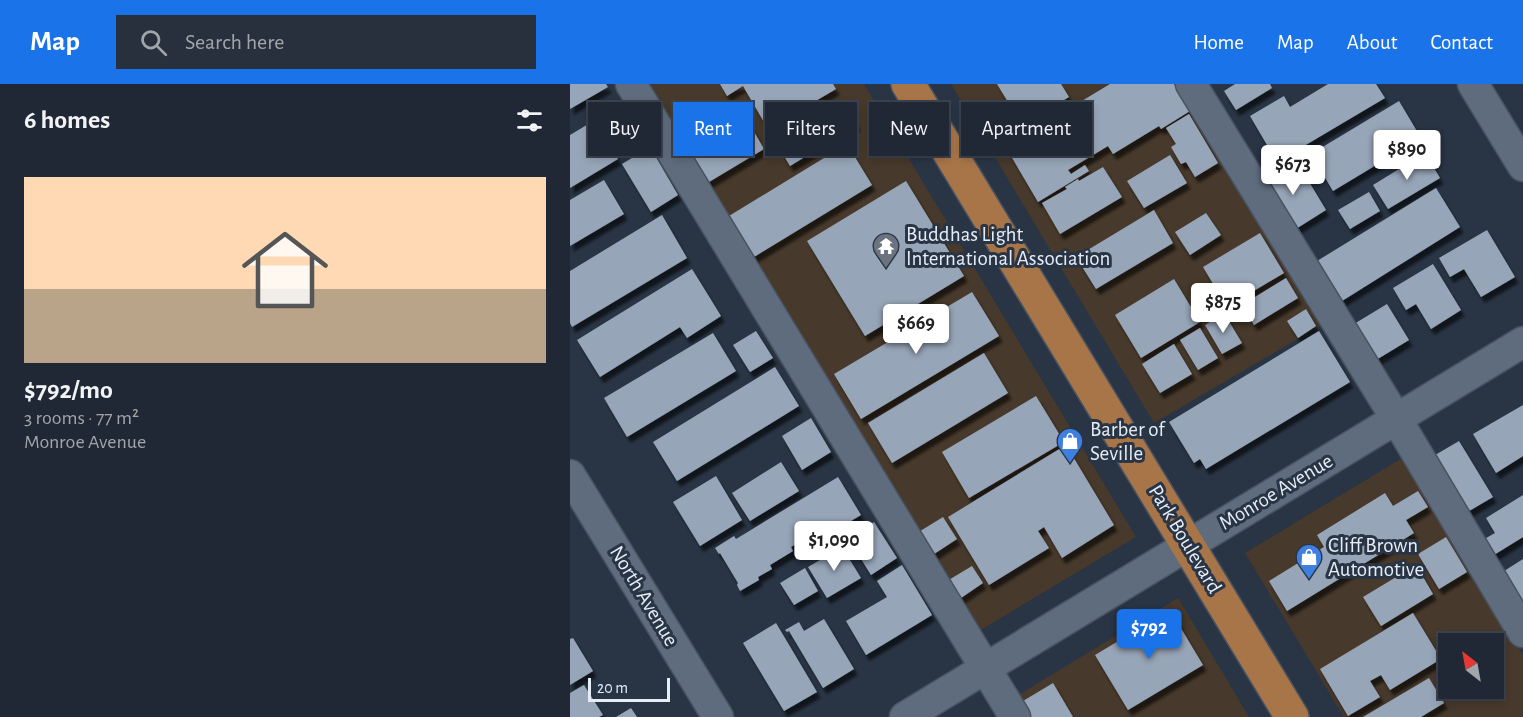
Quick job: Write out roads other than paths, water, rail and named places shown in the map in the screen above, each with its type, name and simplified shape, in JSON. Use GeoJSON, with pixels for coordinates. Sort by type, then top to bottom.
{"type":"FeatureCollection","features":[{"type":"Feature","properties":{"kind":"main road","name":"Park Boulevard"},"geometry":{"type":"LineString","coordinates":[[908,84],[1292,717]]}},
{"type":"Feature","properties":{"kind":"street"},"geometry":{"type":"LineString","coordinates":[[632,84],[1015,717]]}},
{"type":"Feature","properties":{"kind":"street"},"geometry":{"type":"LineString","coordinates":[[1191,84],[1397,420],[1523,632]]}},
{"type":"Feature","properties":{"kind":"street"},"geometry":{"type":"LineString","coordinates":[[1473,84],[1523,166]]}},
{"type":"Feature","properties":{"kind":"street","name":"Monroe Avenue"},"geometry":{"type":"LineString","coordinates":[[905,717],[1523,342]]}},
{"type":"Feature","properties":{"kind":"street","name":"North Avenue"},"geometry":{"type":"LineString","coordinates":[[570,475],[718,717]]}},
{"type":"Feature","properties":{"kind":"place","name":"Buddhas Light International Association"},"geometry":{"type":"Point","coordinates":[886,269]}},
{"type":"Feature","properties":{"kind":"place","name":"Barber of Seville"},"geometry":{"type":"Point","coordinates":[1070,464]}},
{"type":"Feature","properties":{"kind":"place","name":"Cliff Brown Automotive"},"geometry":{"type":"Point","coordinates":[1309,580]}}]}
